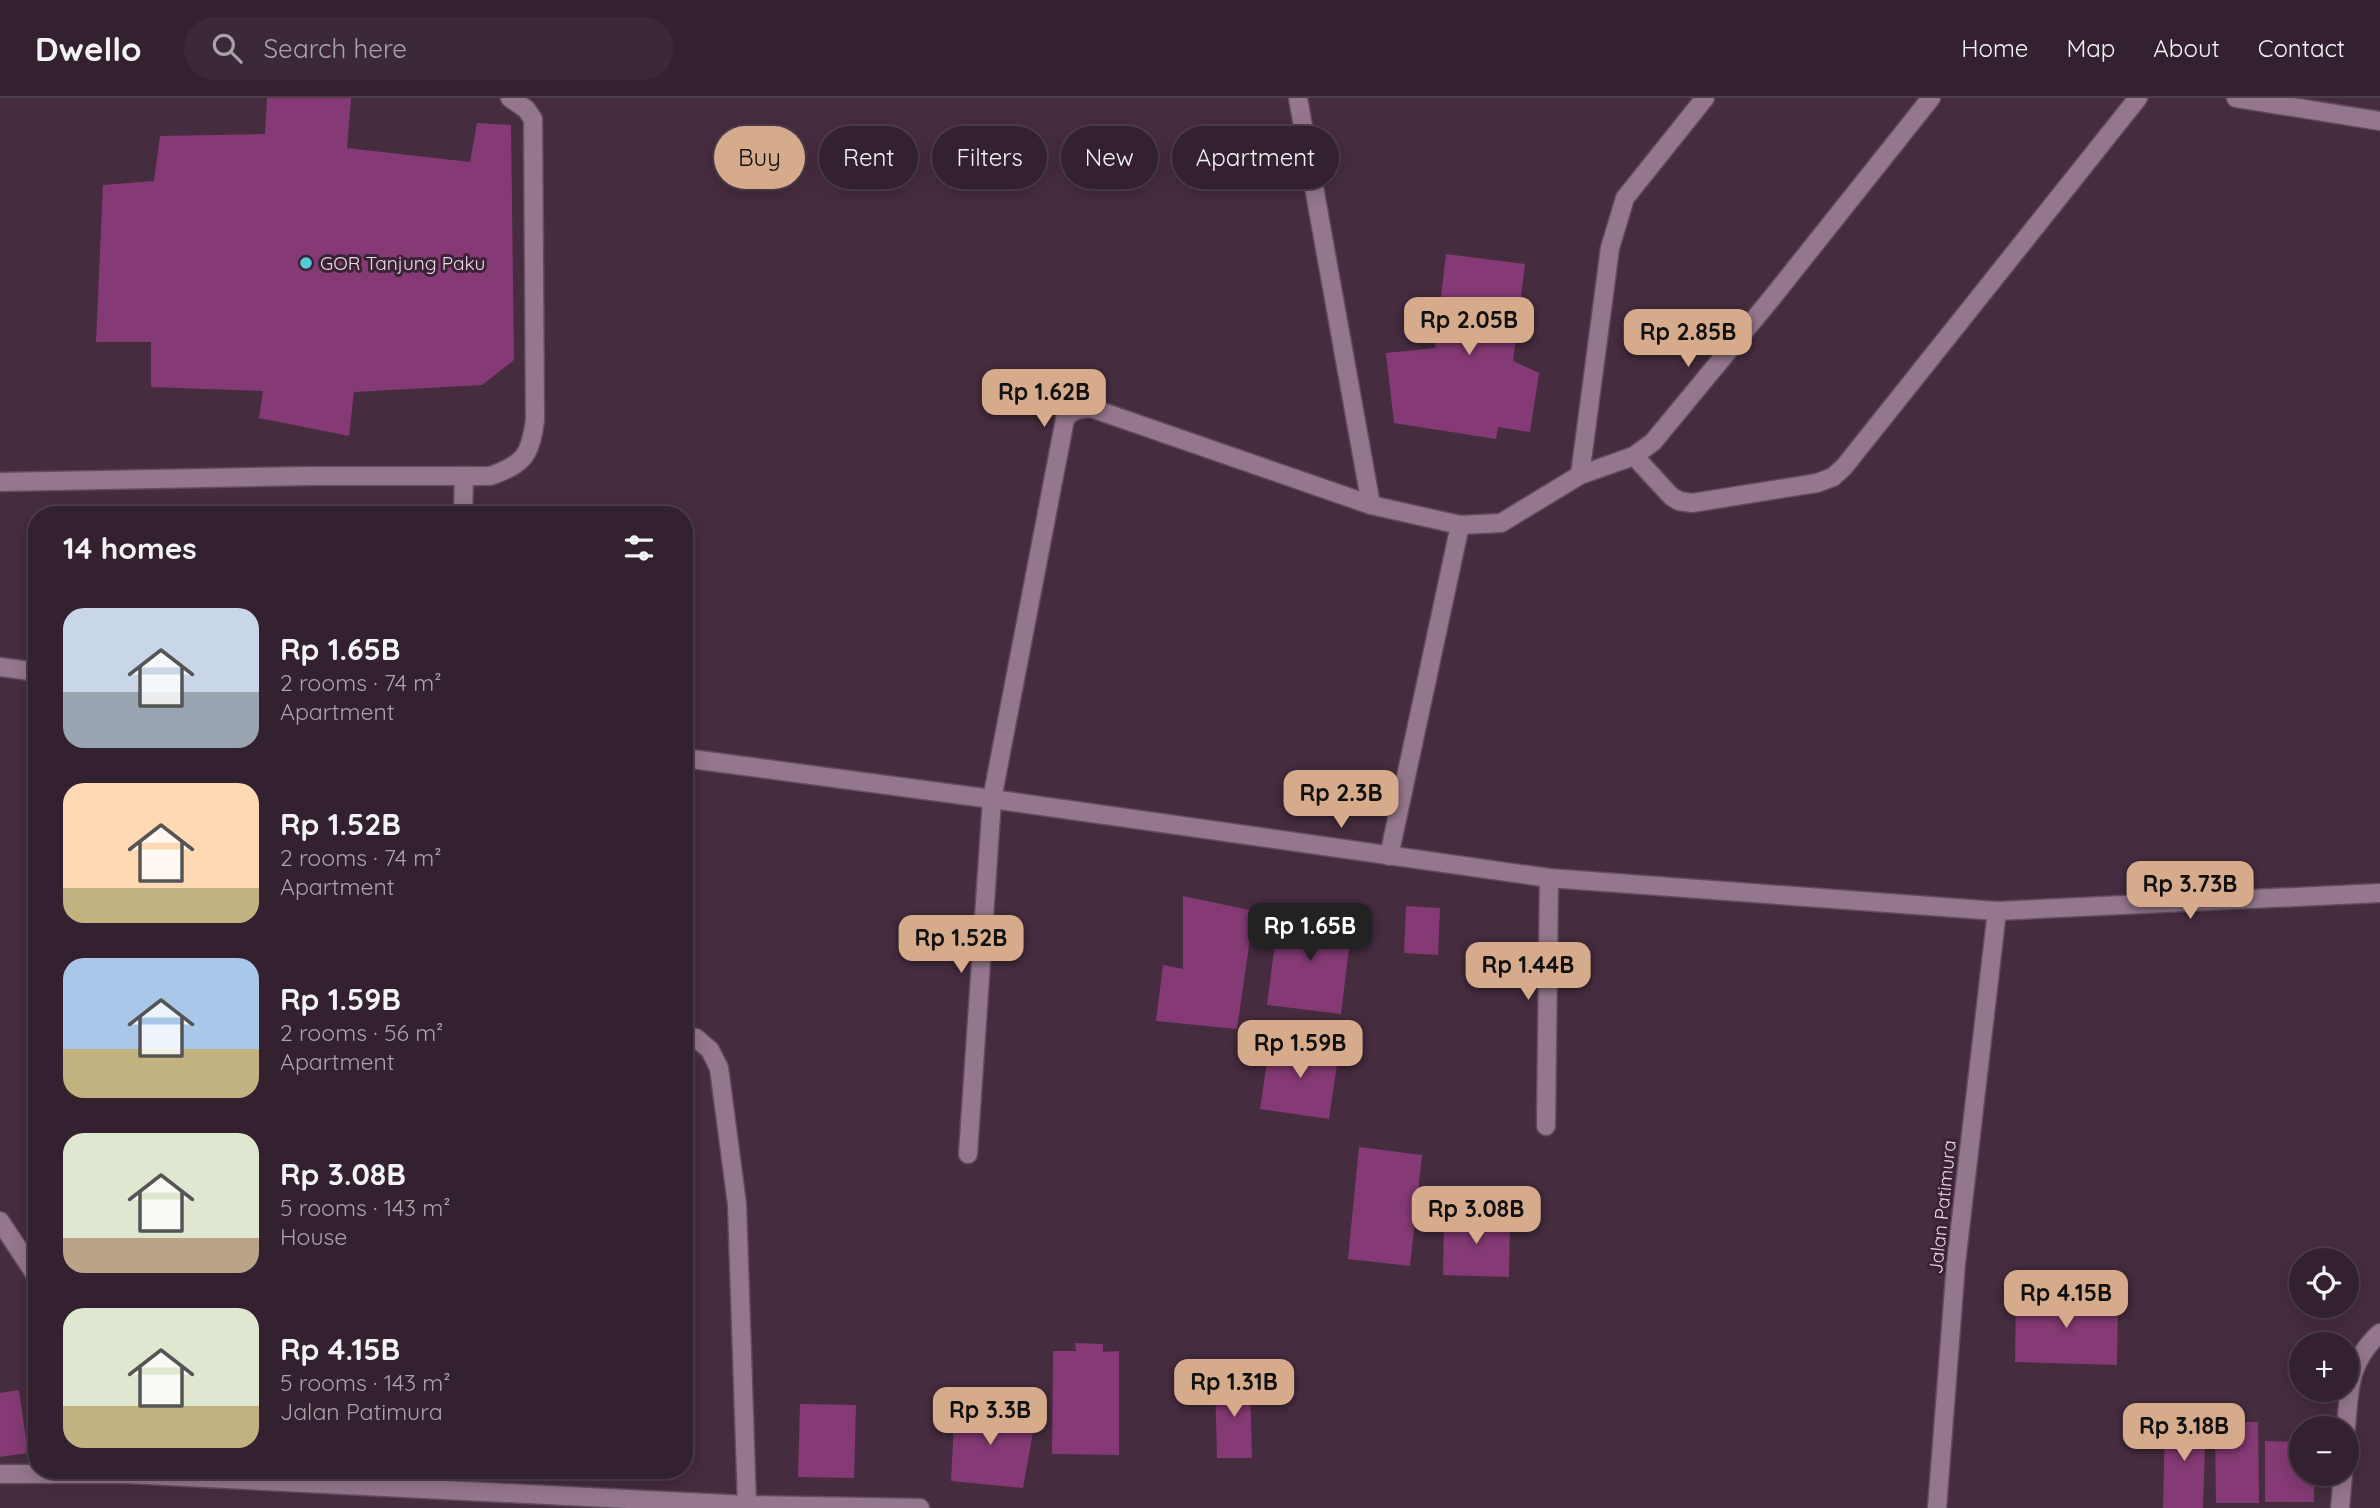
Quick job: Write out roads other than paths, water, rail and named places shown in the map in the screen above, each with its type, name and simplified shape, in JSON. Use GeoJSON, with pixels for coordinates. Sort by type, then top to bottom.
{"type":"FeatureCollection","features":[{"type":"Feature","properties":{"kind":"street"},"geometry":{"type":"LineString","coordinates":[[0,482],[310,476],[490,476],[513,468],[525,458],[530,448],[535,420],[533,119],[526,108],[510,98]]}},
{"type":"Feature","properties":{"kind":"street"},"geometry":{"type":"LineString","coordinates":[[1298,98],[1371,505]]}},
{"type":"Feature","properties":{"kind":"street"},"geometry":{"type":"LineString","coordinates":[[1580,475],[1609,248],[1625,198],[1705,98]]}},
{"type":"Feature","properties":{"kind":"street"},"geometry":{"type":"LineString","coordinates":[[968,1154],[992,799],[1065,419],[1070,413],[1091,408],[1371,505],[1460,525],[1501,523],[1580,475],[1634,456],[1653,442],[1931,98]]}},
{"type":"Feature","properties":{"kind":"street"},"geometry":{"type":"LineString","coordinates":[[1634,456],[1671,496],[1679,501],[1692,503],[1817,483],[1833,477],[1844,467],[2138,98]]}},
{"type":"Feature","properties":{"kind":"street"},"geometry":{"type":"LineString","coordinates":[[2236,98],[2380,121]]}},
{"type":"Feature","properties":{"kind":"street"},"geometry":{"type":"LineString","coordinates":[[463,506],[464,476]]}},
{"type":"Feature","properties":{"kind":"street"},"geometry":{"type":"LineString","coordinates":[[1389,856],[1460,525]]}},
{"type":"Feature","properties":{"kind":"street"},"geometry":{"type":"LineString","coordinates":[[0,667],[28,671]]}},
{"type":"Feature","properties":{"kind":"street"},"geometry":{"type":"LineString","coordinates":[[693,759],[1549,878],[1997,911],[2380,893]]}},
{"type":"Feature","properties":{"kind":"street"},"geometry":{"type":"LineString","coordinates":[[1546,1126],[1549,878]]}},
{"type":"Feature","properties":{"kind":"street","name":"Jalan Patimura"},"geometry":{"type":"LineString","coordinates":[[1937,1508],[1956,1263],[1997,911]]}},
{"type":"Feature","properties":{"kind":"street"},"geometry":{"type":"LineString","coordinates":[[693,1038],[710,1050],[719,1068],[737,1204],[747,1505]]}},
{"type":"Feature","properties":{"kind":"street"},"geometry":{"type":"LineString","coordinates":[[0,1221],[28,1263]]}},
{"type":"Feature","properties":{"kind":"street"},"geometry":{"type":"LineString","coordinates":[[2347,1416],[2350,1378],[2360,1356],[2380,1333]]}},
{"type":"Feature","properties":{"kind":"street"},"geometry":{"type":"LineString","coordinates":[[0,1474],[28,1474]]}},
{"type":"Feature","properties":{"kind":"street"},"geometry":{"type":"LineString","coordinates":[[257,1479],[747,1505],[920,1508]]}},
{"type":"Feature","properties":{"kind":"street"},"geometry":{"type":"LineString","coordinates":[[2340,1508],[2342,1486]]}},
{"type":"Feature","properties":{"kind":"place","name":"GOR Tanjung Paku"},"geometry":{"type":"Point","coordinates":[306,263]}}]}
